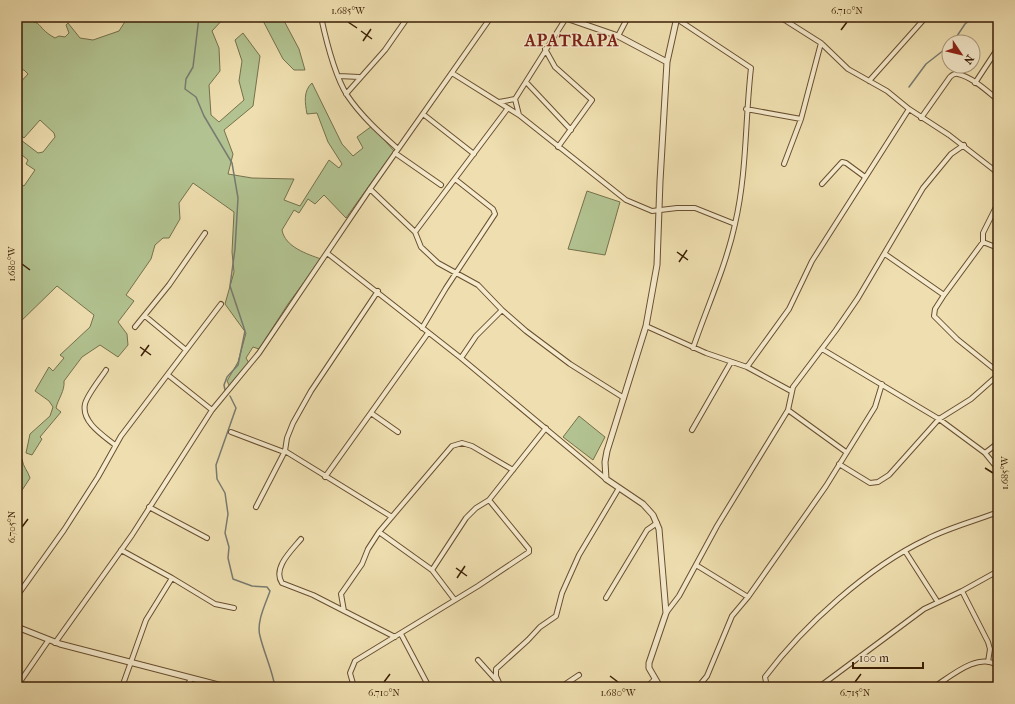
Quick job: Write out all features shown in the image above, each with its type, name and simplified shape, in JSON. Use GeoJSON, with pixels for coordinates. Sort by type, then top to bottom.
{"type":"FeatureCollection","features":[{"type":"Feature","properties":{"kind":"street"},"geometry":{"type":"LineString","coordinates":[[321,17],[328,50],[346,94],[396,151],[441,185]]}},
{"type":"Feature","properties":{"kind":"street"},"geometry":{"type":"LineString","coordinates":[[346,94],[385,50],[408,17]]}},
{"type":"Feature","properties":{"kind":"street"},"geometry":{"type":"LineString","coordinates":[[55,643],[121,550],[212,410],[259,353],[370,188],[491,17]]}},
{"type":"Feature","properties":{"kind":"street"},"geometry":{"type":"LineString","coordinates":[[618,36],[628,17]]}},
{"type":"Feature","properties":{"kind":"street"},"geometry":{"type":"LineString","coordinates":[[780,17],[821,43],[848,69],[887,91],[921,118],[964,146],[998,173]]}},
{"type":"Feature","properties":{"kind":"street"},"geometry":{"type":"LineString","coordinates":[[868,81],[926,17]]}},
{"type":"Feature","properties":{"kind":"street"},"geometry":{"type":"LineString","coordinates":[[499,102],[515,99],[564,18],[573,19],[618,36],[667,62]]}},
{"type":"Feature","properties":{"kind":"street"},"geometry":{"type":"LineString","coordinates":[[606,479],[605,470],[607,451],[646,326],[657,265],[667,62],[677,18],[750,66],[746,109],[746,147],[735,224],[694,348]]}},
{"type":"Feature","properties":{"kind":"street"},"geometry":{"type":"LineString","coordinates":[[784,164],[801,119],[821,43]]}},
{"type":"Feature","properties":{"kind":"street"},"geometry":{"type":"LineString","coordinates":[[975,83],[998,48]]}},
{"type":"Feature","properties":{"kind":"street"},"geometry":{"type":"LineString","coordinates":[[545,49],[555,67],[592,97],[592,102],[558,147]]}},
{"type":"Feature","properties":{"kind":"street"},"geometry":{"type":"LineString","coordinates":[[452,73],[519,115],[626,200],[652,211],[677,208],[695,208],[735,224]]}},
{"type":"Feature","properties":{"kind":"street"},"geometry":{"type":"LineString","coordinates":[[921,118],[950,77],[954,74],[958,74],[975,83],[998,100]]}},
{"type":"Feature","properties":{"kind":"street"},"geometry":{"type":"LineString","coordinates":[[339,76],[359,78]]}},
{"type":"Feature","properties":{"kind":"street"},"geometry":{"type":"LineString","coordinates":[[526,82],[571,130]]}},
{"type":"Feature","properties":{"kind":"street"},"geometry":{"type":"LineString","coordinates":[[515,99],[519,115]]}},
{"type":"Feature","properties":{"kind":"street"},"geometry":{"type":"LineString","coordinates":[[415,232],[508,108]]}},
{"type":"Feature","properties":{"kind":"street"},"geometry":{"type":"LineString","coordinates":[[746,109],[801,119]]}},
{"type":"Feature","properties":{"kind":"street"},"geometry":{"type":"LineString","coordinates":[[748,367],[789,309],[812,261],[909,109]]}},
{"type":"Feature","properties":{"kind":"street"},"geometry":{"type":"LineString","coordinates":[[423,114],[474,154]]}},
{"type":"Feature","properties":{"kind":"street"},"geometry":{"type":"LineString","coordinates":[[660,687],[648,663],[666,613],[679,596],[717,526],[788,410],[792,399],[791,391],[858,298],[923,188],[951,154],[964,146]]}},
{"type":"Feature","properties":{"kind":"street"},"geometry":{"type":"LineString","coordinates":[[822,184],[842,162],[846,162],[865,177]]}},
{"type":"Feature","properties":{"kind":"street"},"geometry":{"type":"LineString","coordinates":[[422,328],[495,214],[493,209],[455,179]]}},
{"type":"Feature","properties":{"kind":"street"},"geometry":{"type":"LineString","coordinates":[[370,188],[415,232],[421,247],[438,263],[478,285],[502,310],[556,354],[624,398]]}},
{"type":"Feature","properties":{"kind":"street"},"geometry":{"type":"LineString","coordinates":[[839,464],[868,482],[878,482],[884,479],[897,468],[939,418],[971,399],[998,374],[957,339],[934,316],[935,310],[944,295],[983,242],[985,228],[998,203]]}},
{"type":"Feature","properties":{"kind":"street"},"geometry":{"type":"LineString","coordinates":[[135,326],[145,316],[205,233]]}},
{"type":"Feature","properties":{"kind":"street"},"geometry":{"type":"LineString","coordinates":[[983,242],[998,248]]}},
{"type":"Feature","properties":{"kind":"street"},"geometry":{"type":"LineString","coordinates":[[327,253],[378,291],[428,333],[461,358],[606,479],[643,504],[657,523],[660,540],[666,613]]}},
{"type":"Feature","properties":{"kind":"street"},"geometry":{"type":"LineString","coordinates":[[885,254],[944,295]]}},
{"type":"Feature","properties":{"kind":"street"},"geometry":{"type":"LineString","coordinates":[[256,507],[284,452],[287,438],[293,424],[311,391],[378,291]]}},
{"type":"Feature","properties":{"kind":"street"},"geometry":{"type":"LineString","coordinates":[[17,596],[64,530],[98,477],[115,445],[221,304]]}},
{"type":"Feature","properties":{"kind":"street"},"geometry":{"type":"LineString","coordinates":[[461,358],[476,336],[502,310]]}},
{"type":"Feature","properties":{"kind":"street"},"geometry":{"type":"LineString","coordinates":[[145,316],[186,350]]}},
{"type":"Feature","properties":{"kind":"street"},"geometry":{"type":"LineString","coordinates":[[646,326],[694,348],[748,367],[791,391]]}},
{"type":"Feature","properties":{"kind":"street"},"geometry":{"type":"LineString","coordinates":[[325,477],[428,333]]}},
{"type":"Feature","properties":{"kind":"street"},"geometry":{"type":"LineString","coordinates":[[822,349],[939,418],[985,453],[998,469]]}},
{"type":"Feature","properties":{"kind":"street"},"geometry":{"type":"LineString","coordinates":[[692,430],[731,362]]}},
{"type":"Feature","properties":{"kind":"street"},"geometry":{"type":"LineString","coordinates":[[106,370],[85,404],[86,414],[92,425],[115,445]]}},
{"type":"Feature","properties":{"kind":"street"},"geometry":{"type":"LineString","coordinates":[[168,375],[212,410]]}},
{"type":"Feature","properties":{"kind":"street"},"geometry":{"type":"LineString","coordinates":[[993,380],[998,385]]}},
{"type":"Feature","properties":{"kind":"street"},"geometry":{"type":"LineString","coordinates":[[698,687],[707,676],[732,616],[748,597],[826,486],[874,407],[882,384]]}},
{"type":"Feature","properties":{"kind":"street"},"geometry":{"type":"LineString","coordinates":[[788,410],[846,452]]}},
{"type":"Feature","properties":{"kind":"street"},"geometry":{"type":"LineString","coordinates":[[371,412],[398,432]]}},
{"type":"Feature","properties":{"kind":"street"},"geometry":{"type":"LineString","coordinates":[[432,570],[466,518],[476,508],[489,500],[546,428]]}},
{"type":"Feature","properties":{"kind":"street"},"geometry":{"type":"LineString","coordinates":[[231,432],[284,452],[392,517]]}},
{"type":"Feature","properties":{"kind":"street"},"geometry":{"type":"LineString","coordinates":[[344,610],[341,594],[362,564],[368,549],[378,532],[452,446],[462,443],[472,446],[512,470]]}},
{"type":"Feature","properties":{"kind":"street"},"geometry":{"type":"LineString","coordinates":[[985,453],[998,443]]}},
{"type":"Feature","properties":{"kind":"street"},"geometry":{"type":"LineString","coordinates":[[497,680],[496,670],[499,665],[528,640],[540,627],[556,616],[562,593],[578,555],[619,488]]}},
{"type":"Feature","properties":{"kind":"street"},"geometry":{"type":"LineString","coordinates":[[354,687],[350,673],[356,661],[520,559],[530,551],[489,500]]}},
{"type":"Feature","properties":{"kind":"street"},"geometry":{"type":"LineString","coordinates":[[149,508],[207,538]]}},
{"type":"Feature","properties":{"kind":"street"},"geometry":{"type":"LineString","coordinates":[[766,687],[765,677],[806,629],[857,585],[905,551],[926,539],[998,512]]}},
{"type":"Feature","properties":{"kind":"street"},"geometry":{"type":"LineString","coordinates":[[606,598],[647,530],[657,523]]}},
{"type":"Feature","properties":{"kind":"street"},"geometry":{"type":"LineString","coordinates":[[378,532],[432,570],[454,599]]}},
{"type":"Feature","properties":{"kind":"street"},"geometry":{"type":"LineString","coordinates":[[301,539],[282,564],[280,580],[282,583],[344,610],[395,637]]}},
{"type":"Feature","properties":{"kind":"street"},"geometry":{"type":"LineString","coordinates":[[121,550],[215,604],[234,608]]}},
{"type":"Feature","properties":{"kind":"street"},"geometry":{"type":"LineString","coordinates":[[905,551],[937,601]]}},
{"type":"Feature","properties":{"kind":"street"},"geometry":{"type":"LineString","coordinates":[[696,565],[748,597]]}},
{"type":"Feature","properties":{"kind":"street"},"geometry":{"type":"LineString","coordinates":[[819,687],[887,635],[937,601],[962,591],[998,571]]}},
{"type":"Feature","properties":{"kind":"street"},"geometry":{"type":"LineString","coordinates":[[122,687],[146,620],[172,578]]}},
{"type":"Feature","properties":{"kind":"street"},"geometry":{"type":"LineString","coordinates":[[962,591],[988,642],[990,650],[988,662]]}},
{"type":"Feature","properties":{"kind":"street"},"geometry":{"type":"LineString","coordinates":[[17,627],[55,643],[131,664],[226,687]]}},
{"type":"Feature","properties":{"kind":"street"},"geometry":{"type":"LineString","coordinates":[[401,634],[429,687]]}},
{"type":"Feature","properties":{"kind":"street"},"geometry":{"type":"LineString","coordinates":[[17,686],[48,640]]}},
{"type":"Feature","properties":{"kind":"street"},"geometry":{"type":"LineString","coordinates":[[478,660],[497,680],[501,687]]}},
{"type":"Feature","properties":{"kind":"street"},"geometry":{"type":"LineString","coordinates":[[934,687],[971,665],[988,662],[998,666]]}},
{"type":"Feature","properties":{"kind":"street"},"geometry":{"type":"LineString","coordinates":[[561,687],[579,674]]}},
{"type":"Feature","properties":{"kind":"street"},"geometry":{"type":"LineString","coordinates":[[186,687],[191,679]]}},
{"type":"Feature","properties":{"kind":"street"},"geometry":{"type":"LineString","coordinates":[[647,687],[655,679]]}},
{"type":"Feature","properties":{"kind":"green space"},"geometry":{"type":"Polygon","coordinates":[[[128,17],[225,17],[212,31],[219,48],[220,71],[209,85],[211,115],[219,122],[244,100],[239,81],[242,61],[235,40],[243,33],[260,56],[253,106],[224,130],[233,154],[228,174],[252,178],[294,179],[284,200],[300,206],[329,160],[339,168],[342,164],[328,142],[317,113],[307,114],[305,101],[306,93],[312,83],[342,144],[353,156],[363,148],[357,137],[372,126],[394,151],[346,218],[324,195],[315,204],[308,199],[299,213],[294,210],[282,230],[284,236],[287,241],[297,249],[321,259],[288,304],[259,349],[253,347],[246,358],[249,363],[230,387],[227,381],[238,362],[246,333],[225,304],[234,272],[232,252],[234,212],[193,183],[179,203],[180,219],[169,238],[163,238],[155,245],[151,259],[126,295],[134,301],[118,322],[127,334],[128,345],[118,357],[100,345],[82,357],[64,381],[56,408],[61,412],[40,437],[42,439],[32,455],[26,453],[30,434],[50,416],[53,407],[49,401],[35,391],[49,367],[53,371],[64,358],[60,355],[90,327],[94,315],[57,286],[17,325],[17,182],[24,186],[35,170],[26,164],[28,160],[22,155],[17,161],[17,137],[38,153],[43,152],[55,137],[54,133],[40,120],[24,138],[17,132],[20,117],[17,106],[17,86],[28,74],[24,70],[17,69],[21,63],[17,60],[17,22],[26,21],[39,24],[48,34],[55,38],[59,36],[65,37],[69,33],[66,25],[68,23],[80,38],[93,40],[119,31],[128,17]]]}},
{"type":"Feature","properties":{"kind":"green space"},"geometry":{"type":"Polygon","coordinates":[[[261,17],[282,17],[299,49],[305,70],[294,70],[283,59],[261,17]]]}},
{"type":"Feature","properties":{"kind":"green space"},"geometry":{"type":"Polygon","coordinates":[[[587,191],[620,202],[605,255],[568,249],[587,191]]]}},
{"type":"Feature","properties":{"kind":"green space"},"geometry":{"type":"Polygon","coordinates":[[[579,416],[605,437],[593,460],[563,437],[579,416]]]}},
{"type":"Feature","properties":{"kind":"green space"},"geometry":{"type":"Polygon","coordinates":[[[19,457],[22,459],[30,478],[17,498],[17,458],[19,457]]]}},
{"type":"Feature","properties":{"kind":"waterway"},"geometry":{"type":"LineString","coordinates":[[199,17],[193,67],[186,79],[185,89],[196,97],[204,116],[232,163],[238,198],[235,249],[230,286],[245,331],[238,365],[227,377],[224,385],[225,390]]}},
{"type":"Feature","properties":{"kind":"waterway"},"geometry":{"type":"LineString","coordinates":[[958,34],[965,24],[974,17]]}},
{"type":"Feature","properties":{"kind":"waterway"},"geometry":{"type":"LineString","coordinates":[[909,87],[926,64],[941,52]]}},
{"type":"Feature","properties":{"kind":"waterway"},"geometry":{"type":"LineString","coordinates":[[230,396],[236,408],[216,465],[217,479],[225,493],[228,514],[225,533],[229,547],[228,558],[233,579],[252,586],[267,587],[270,591],[262,613],[259,631],[275,687]]}},
{"type":"Feature","properties":{"kind":"district","name":"APATRAPA"},"geometry":{"type":"Point","coordinates":[572,40]}}]}
